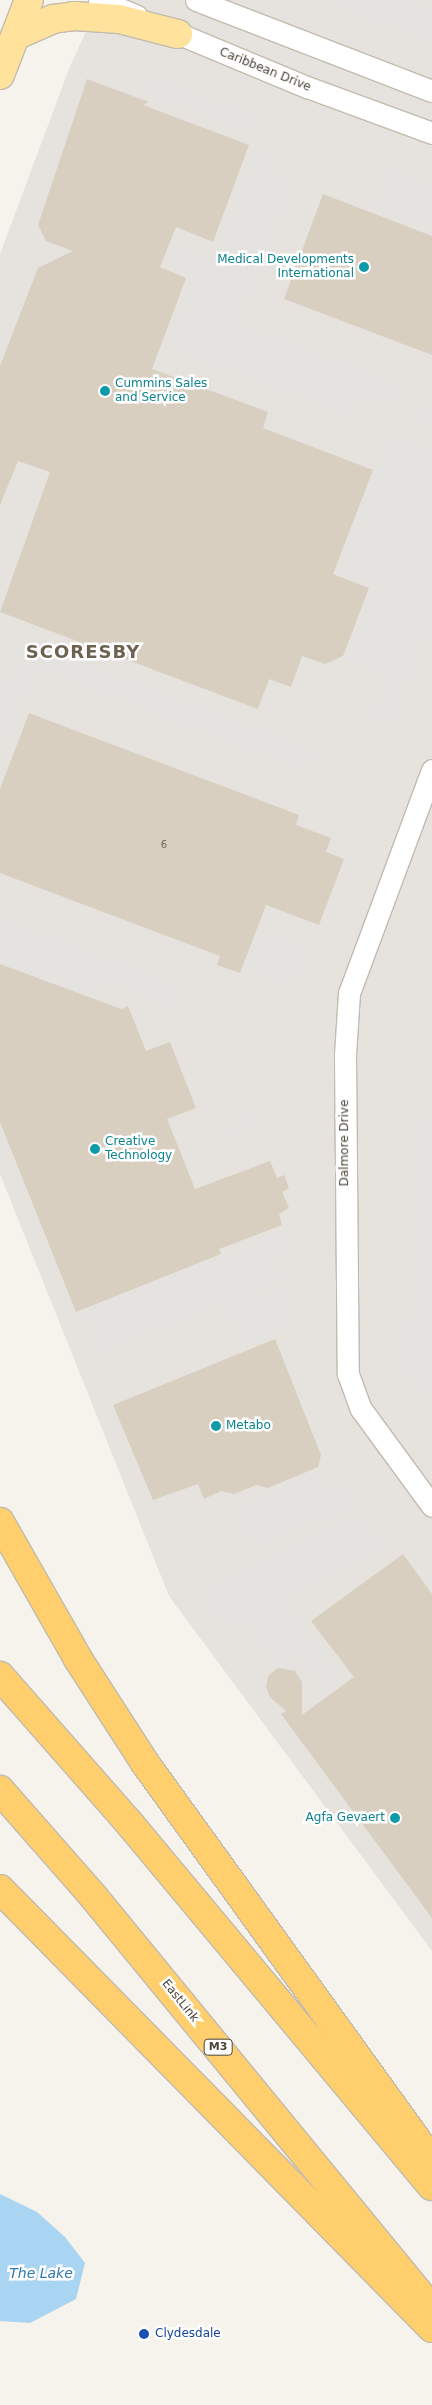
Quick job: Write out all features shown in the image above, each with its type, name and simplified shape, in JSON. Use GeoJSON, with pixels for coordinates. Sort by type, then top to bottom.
{"type":"FeatureCollection","features":[{"type":"Feature","properties":{"kind":"highway"},"geometry":{"type":"LineString","coordinates":[[0,1522],[78,1659],[145,1763],[432,2161]]}},
{"type":"Feature","properties":{"kind":"highway"},"geometry":{"type":"LineString","coordinates":[[0,1676],[130,1824],[432,2186]]}},
{"type":"Feature","properties":{"kind":"highway","name":"EastLink"},"geometry":{"type":"LineString","coordinates":[[0,1790],[93,1896],[432,2308]]}},
{"type":"Feature","properties":{"kind":"highway"},"geometry":{"type":"LineString","coordinates":[[0,1889],[432,2328]]}},
{"type":"Feature","properties":{"kind":"main road"},"geometry":{"type":"LineString","coordinates":[[0,76],[28,0]]}},
{"type":"Feature","properties":{"kind":"main road"},"geometry":{"type":"LineString","coordinates":[[15,36],[53,19],[74,16],[119,19],[178,34]]}},
{"type":"Feature","properties":{"kind":"street","name":"Caribbean Drive"},"geometry":{"type":"LineString","coordinates":[[99,0],[307,87],[432,134]]}},
{"type":"Feature","properties":{"kind":"street"},"geometry":{"type":"LineString","coordinates":[[196,0],[432,91]]}},
{"type":"Feature","properties":{"kind":"street","name":"Dalmore Drive"},"geometry":{"type":"LineString","coordinates":[[432,770],[350,993],[344,1055],[348,1374],[361,1409],[432,1506]]}},
{"type":"Feature","properties":{"kind":"shaded area"},"geometry":{"type":"Polygon","coordinates":[[[100,0],[432,0],[432,1951],[169,1596],[0,1174],[0,254],[69,69],[100,0]]]}},
{"type":"Feature","properties":{"kind":"shaded area"},"geometry":{"type":"Polygon","coordinates":[[[313,0],[411,0],[432,8],[432,44],[313,0]]]}},
{"type":"Feature","properties":{"kind":"shaded area"},"geometry":{"type":"Polygon","coordinates":[[[146,73],[261,114],[252,136],[139,93],[146,73]]]}},
{"type":"Feature","properties":{"kind":"shaded area"},"geometry":{"type":"Polygon","coordinates":[[[256,146],[283,156],[277,174],[296,182],[243,323],[404,384],[393,411],[359,398],[351,418],[167,349],[195,275],[168,265],[176,244],[213,257],[256,146]]]}},
{"type":"Feature","properties":{"kind":"shaded area"},"geometry":{"type":"Polygon","coordinates":[[[385,163],[432,181],[432,232],[368,208],[385,163]]]}},
{"type":"Feature","properties":{"kind":"shaded area"},"geometry":{"type":"Polygon","coordinates":[[[427,390],[432,392],[432,428],[415,421],[427,390]]]}},
{"type":"Feature","properties":{"kind":"shaded area"},"geometry":{"type":"Polygon","coordinates":[[[390,431],[432,447],[432,629],[393,731],[367,721],[384,675],[345,660],[373,587],[336,573],[390,431]]]}},
{"type":"Feature","properties":{"kind":"shaded area"},"geometry":{"type":"Polygon","coordinates":[[[20,638],[320,749],[308,775],[38,670],[0,766],[0,691],[20,638]]]}},
{"type":"Feature","properties":{"kind":"shaded area"},"geometry":{"type":"Polygon","coordinates":[[[3,918],[187,987],[178,1011],[98,981],[92,996],[0,962],[3,918]]]}},
{"type":"Feature","properties":{"kind":"shaded area"},"geometry":{"type":"Polygon","coordinates":[[[259,929],[311,949],[295,990],[243,970],[259,929]]]}},
{"type":"Feature","properties":{"kind":"shaded area"},"geometry":{"type":"Polygon","coordinates":[[[424,1062],[432,1062],[432,1413],[400,1368],[424,1062]]]}},
{"type":"Feature","properties":{"kind":"shaded area"},"geometry":{"type":"Polygon","coordinates":[[[252,1105],[265,1120],[237,1145],[223,1130],[252,1105]]]}},
{"type":"Feature","properties":{"kind":"shaded area"},"geometry":{"type":"Polygon","coordinates":[[[284,1230],[293,1254],[280,1259],[287,1280],[98,1355],[81,1311],[284,1230]]]}},
{"type":"Feature","properties":{"kind":"shaded area"},"geometry":{"type":"Polygon","coordinates":[[[290,1282],[298,1304],[290,1308],[297,1327],[238,1350],[222,1308],[290,1282]]]}},
{"type":"Feature","properties":{"kind":"shaded area"},"geometry":{"type":"Polygon","coordinates":[[[323,1467],[332,1488],[348,1481],[359,1505],[252,1553],[232,1509],[323,1467]]]}},
{"type":"Feature","properties":{"kind":"shaded area"},"geometry":{"type":"Polygon","coordinates":[[[368,1510],[389,1552],[287,1601],[345,1681],[326,1696],[295,1655],[274,1669],[241,1621],[219,1630],[200,1589],[368,1510]]]}},
{"type":"Feature","properties":{"kind":"water","name":"The Lake"},"geometry":{"type":"Polygon","coordinates":[[[0,2194],[37,2212],[65,2237],[85,2263],[76,2299],[30,2323],[0,2321],[0,2194]]]}},
{"type":"Feature","properties":{"kind":"building","name":"Cummins Sales and Service"},"geometry":{"type":"Polygon","coordinates":[[[87,79],[149,102],[143,105],[249,145],[213,242],[176,227],[160,267],[186,278],[152,369],[268,412],[263,428],[373,470],[333,574],[369,588],[343,656],[325,664],[302,656],[291,687],[269,679],[258,709],[0,612],[50,472],[18,461],[0,505],[0,366],[38,268],[73,251],[46,241],[38,225],[87,79]]]}},
{"type":"Feature","properties":{"kind":"building","name":"Medical Developments International"},"geometry":{"type":"Polygon","coordinates":[[[323,194],[432,236],[432,355],[284,299],[323,194]]]}},
{"type":"Feature","properties":{"kind":"building"},"geometry":{"type":"Polygon","coordinates":[[[29,713],[299,815],[296,825],[331,838],[326,852],[344,859],[319,925],[266,905],[240,973],[217,965],[220,956],[0,873],[0,789],[29,713]]]}},
{"type":"Feature","properties":{"kind":"building","name":"Creative Technology"},"geometry":{"type":"Polygon","coordinates":[[[0,964],[121,1009],[128,1006],[146,1051],[170,1042],[196,1108],[167,1119],[195,1189],[270,1161],[277,1178],[284,1175],[289,1188],[282,1192],[289,1208],[279,1214],[282,1225],[219,1249],[221,1254],[76,1312],[0,1122],[0,964]]]}},
{"type":"Feature","properties":{"kind":"building","name":"Metabo"},"geometry":{"type":"Polygon","coordinates":[[[275,1339],[321,1455],[318,1467],[268,1488],[256,1485],[234,1494],[221,1491],[204,1499],[198,1484],[153,1500],[113,1405],[275,1339]]]}},
{"type":"Feature","properties":{"kind":"building","name":"Agfa Gevaert"},"geometry":{"type":"Polygon","coordinates":[[[403,1554],[432,1594],[432,1918],[281,1714],[286,1711],[270,1697],[266,1687],[268,1676],[278,1668],[295,1671],[302,1682],[302,1715],[354,1677],[311,1621],[403,1554]]]}},
{"type":"Feature","properties":{"kind":"place","name":"Medical Developments International"},"geometry":{"type":"Point","coordinates":[364,267]}},
{"type":"Feature","properties":{"kind":"place","name":"Cummins Sales and Service"},"geometry":{"type":"Point","coordinates":[105,391]}},
{"type":"Feature","properties":{"kind":"place","name":"Creative Technology"},"geometry":{"type":"Point","coordinates":[95,1149]}},
{"type":"Feature","properties":{"kind":"place","name":"Metabo"},"geometry":{"type":"Point","coordinates":[216,1426]}},
{"type":"Feature","properties":{"kind":"place","name":"Agfa Gevaert"},"geometry":{"type":"Point","coordinates":[395,1818]}},
{"type":"Feature","properties":{"kind":"place","name":"Clydesdale"},"geometry":{"type":"Point","coordinates":[144,2334]}},
{"type":"Feature","properties":{"kind":"district","name":"SCORESBY"},"geometry":{"type":"Point","coordinates":[83,652]}}]}
